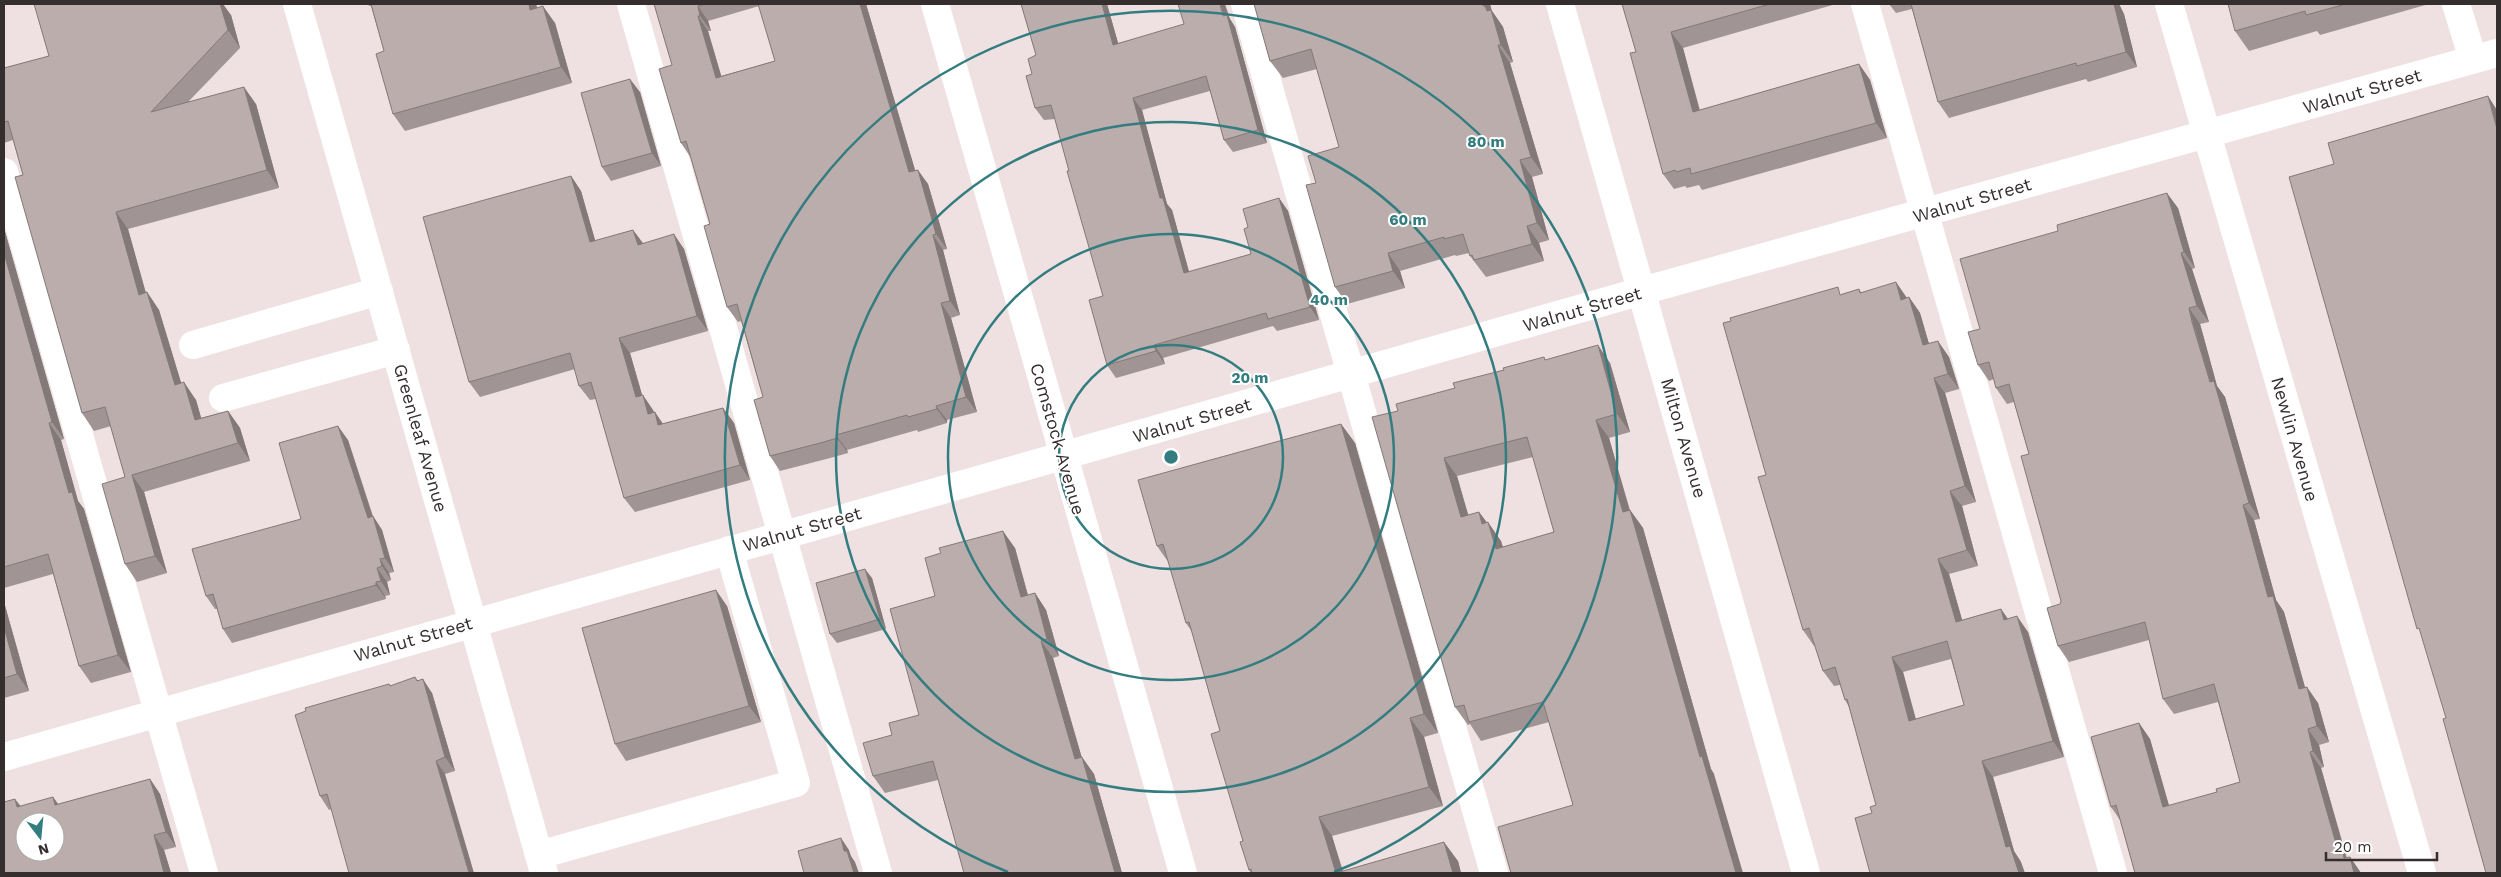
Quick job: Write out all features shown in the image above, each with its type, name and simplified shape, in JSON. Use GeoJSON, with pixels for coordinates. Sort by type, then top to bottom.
{"type":"FeatureCollection","features":[{"type":"Feature","properties":{"kind":"street","name":"Greenleaf Avenue"},"geometry":{"type":"LineString","coordinates":[[297,4],[541,864]]}},
{"type":"Feature","properties":{"kind":"street"},"geometry":{"type":"LineString","coordinates":[[631,4],[878,873]]}},
{"type":"Feature","properties":{"kind":"street","name":"Comstock Avenue"},"geometry":{"type":"LineString","coordinates":[[935,4],[1182,873]]}},
{"type":"Feature","properties":{"kind":"street"},"geometry":{"type":"LineString","coordinates":[[1244,4],[1494,873]]}},
{"type":"Feature","properties":{"kind":"street","name":"Milton Avenue"},"geometry":{"type":"LineString","coordinates":[[1560,4],[1806,873]]}},
{"type":"Feature","properties":{"kind":"street"},"geometry":{"type":"LineString","coordinates":[[1865,4],[2113,873]]}},
{"type":"Feature","properties":{"kind":"street","name":"Newlin Avenue"},"geometry":{"type":"LineString","coordinates":[[2169,4],[2422,873]]}},
{"type":"Feature","properties":{"kind":"street"},"geometry":{"type":"LineString","coordinates":[[2456,4],[2485,56]]}},
{"type":"Feature","properties":{"kind":"street","name":"Walnut Street"},"geometry":{"type":"LineString","coordinates":[[4,757],[473,622],[1350,376],[1642,291],[1925,214],[2485,56]]}},
{"type":"Feature","properties":{"kind":"street"},"geometry":{"type":"LineString","coordinates":[[4,172],[204,873]]}},
{"type":"Feature","properties":{"kind":"street"},"geometry":{"type":"LineString","coordinates":[[193,345],[379,291]]}},
{"type":"Feature","properties":{"kind":"street"},"geometry":{"type":"LineString","coordinates":[[223,398],[396,350]]}},
{"type":"Feature","properties":{"kind":"street"},"geometry":{"type":"LineString","coordinates":[[541,864],[796,783],[728,550]]}},
{"type":"Feature","properties":{"kind":"building"},"geometry":{"type":"Polygon","coordinates":[[[34,4],[220,4],[228,30],[151,112],[244,87],[267,170],[116,212],[139,295],[147,292],[175,385],[184,382],[195,420],[228,411],[238,443],[132,475],[155,556],[125,564],[102,484],[125,477],[105,407],[82,413],[15,177],[23,175],[8,121],[4,122],[4,68],[49,56],[34,4]]]}},
{"type":"Feature","properties":{"kind":"building"},"geometry":{"type":"Polygon","coordinates":[[[371,4],[529,4],[530,10],[543,6],[561,67],[393,114],[376,54],[384,51],[371,4]]]}},
{"type":"Feature","properties":{"kind":"building"},"geometry":{"type":"Polygon","coordinates":[[[654,4],[706,4],[698,6],[700,16],[698,16],[716,78],[775,61],[758,4],[860,4],[909,172],[918,170],[936,234],[933,235],[950,301],[941,303],[966,397],[936,406],[937,409],[908,417],[907,415],[836,435],[837,438],[824,442],[770,456],[754,400],[763,397],[737,304],[727,307],[704,226],[710,224],[686,141],[681,143],[659,69],[672,65],[654,4]]]}},
{"type":"Feature","properties":{"kind":"building"},"geometry":{"type":"Polygon","coordinates":[[[1021,4],[1102,4],[1113,45],[1184,24],[1178,4],[1220,4],[1223,16],[1227,15],[1258,130],[1224,140],[1206,76],[1133,98],[1160,198],[1163,198],[1184,273],[1251,254],[1244,229],[1248,227],[1243,209],[1279,198],[1310,307],[1268,319],[1266,313],[1154,345],[1156,351],[1107,365],[1089,300],[1103,296],[1067,171],[1069,171],[1051,105],[1035,108],[1026,76],[1032,74],[1028,59],[1036,55],[1021,4]]]}},
{"type":"Feature","properties":{"kind":"building"},"geometry":{"type":"Polygon","coordinates":[[[1254,4],[1483,4],[1487,11],[1491,10],[1501,45],[1498,45],[1531,157],[1520,160],[1537,223],[1527,226],[1532,244],[1474,260],[1472,255],[1470,256],[1463,234],[1444,239],[1444,237],[1388,253],[1393,271],[1335,287],[1306,185],[1316,183],[1308,156],[1339,147],[1311,49],[1270,61],[1254,4]]]}},
{"type":"Feature","properties":{"kind":"building"},"geometry":{"type":"Polygon","coordinates":[[[1622,4],[1770,4],[1671,32],[1693,112],[1859,64],[1876,123],[1691,174],[1690,168],[1663,174],[1630,53],[1636,52],[1622,4]]]}},
{"type":"Feature","properties":{"kind":"building"},"geometry":{"type":"Polygon","coordinates":[[[1911,4],[2114,4],[2126,52],[2077,66],[2076,63],[1938,102],[1911,4]]]}},
{"type":"Feature","properties":{"kind":"building"},"geometry":{"type":"Polygon","coordinates":[[[2228,4],[2346,4],[2306,15],[2305,11],[2235,31],[2228,4]]]}},
{"type":"Feature","properties":{"kind":"building"},"geometry":{"type":"Polygon","coordinates":[[[630,79],[652,153],[602,167],[581,93],[630,79]]]}},
{"type":"Feature","properties":{"kind":"building"},"geometry":{"type":"Polygon","coordinates":[[[2488,96],[2497,129],[2497,873],[2486,873],[2443,719],[2446,718],[2419,628],[2417,629],[2289,177],[2334,164],[2328,143],[2488,96]]]}},
{"type":"Feature","properties":{"kind":"building"},"geometry":{"type":"Polygon","coordinates":[[[571,176],[590,242],[633,230],[638,245],[674,234],[697,316],[619,338],[636,397],[643,395],[648,414],[655,412],[658,425],[723,408],[740,465],[624,498],[591,382],[579,386],[570,353],[469,382],[423,217],[571,176]]]}},
{"type":"Feature","properties":{"kind":"building"},"geometry":{"type":"Polygon","coordinates":[[[2167,193],[2184,252],[2181,253],[2197,306],[2189,308],[2192,322],[2210,382],[2214,381],[2249,503],[2243,505],[2268,597],[2273,596],[2299,689],[2307,687],[2317,726],[2308,729],[2313,751],[2310,752],[2339,854],[2343,853],[2344,858],[2350,857],[2354,873],[2135,873],[2116,805],[2111,807],[2091,737],[2139,723],[2163,807],[2217,792],[2216,789],[2240,782],[2214,684],[2163,699],[2145,622],[2058,646],[2047,608],[2060,604],[2061,601],[2021,456],[2029,454],[2009,384],[1996,388],[1989,362],[1978,365],[1968,332],[1980,329],[1960,259],[2058,231],[2057,225],[2167,193]]]}},
{"type":"Feature","properties":{"kind":"building"},"geometry":{"type":"Polygon","coordinates":[[[4,253],[52,422],[49,423],[69,493],[72,492],[118,655],[79,666],[48,554],[4,567],[4,253]]]}},
{"type":"Feature","properties":{"kind":"building"},"geometry":{"type":"Polygon","coordinates":[[[1896,282],[1901,300],[1909,297],[1923,345],[1938,341],[1948,374],[1934,378],[1965,486],[1950,491],[1967,550],[1938,559],[1956,622],[2001,609],[2004,620],[2017,616],[2053,741],[1982,761],[2006,847],[2010,846],[2019,873],[1870,873],[1855,818],[1872,813],[1870,807],[1876,805],[1847,699],[1845,700],[1835,667],[1823,671],[1809,628],[1803,630],[1758,477],[1766,475],[1723,323],[1731,321],[1730,318],[1838,287],[1840,295],[1859,289],[1860,293],[1896,282]],[[1947,641],[1892,657],[1909,721],[1964,705],[1947,641]]]}},
{"type":"Feature","properties":{"kind":"building"},"geometry":{"type":"Polygon","coordinates":[[[1598,345],[1617,414],[1596,420],[1623,512],[1630,510],[1700,757],[1702,756],[1736,873],[1511,873],[1498,827],[1573,805],[1543,702],[1469,722],[1464,705],[1455,707],[1372,417],[1398,411],[1396,404],[1455,388],[1453,383],[1504,370],[1503,368],[1544,357],[1545,360],[1598,345]],[[1527,437],[1444,458],[1461,517],[1479,512],[1482,524],[1488,522],[1496,549],[1554,532],[1527,437]]]}},
{"type":"Feature","properties":{"kind":"building"},"geometry":{"type":"Polygon","coordinates":[[[1341,424],[1424,714],[1410,718],[1429,787],[1319,817],[1336,873],[1252,873],[1251,869],[1249,870],[1240,842],[1243,841],[1211,734],[1220,731],[1189,622],[1186,623],[1163,544],[1157,546],[1138,480],[1341,424]]]}},
{"type":"Feature","properties":{"kind":"building"},"geometry":{"type":"Polygon","coordinates":[[[338,426],[368,518],[373,516],[385,558],[380,559],[382,566],[377,568],[381,581],[376,582],[376,585],[223,629],[213,594],[206,596],[192,549],[301,519],[279,443],[338,426]]]}},
{"type":"Feature","properties":{"kind":"building"},"geometry":{"type":"Polygon","coordinates":[[[1003,531],[1021,597],[1035,593],[1047,639],[1041,641],[1075,759],[1082,757],[1115,873],[964,873],[933,761],[873,776],[863,743],[892,735],[889,723],[919,715],[890,609],[935,596],[925,558],[941,553],[939,548],[1003,531]]]}},
{"type":"Feature","properties":{"kind":"building"},"geometry":{"type":"Polygon","coordinates":[[[865,569],[880,619],[830,634],[816,583],[865,569]]]}},
{"type":"Feature","properties":{"kind":"building"},"geometry":{"type":"Polygon","coordinates":[[[716,590],[749,706],[615,744],[582,628],[716,590]]]}},
{"type":"Feature","properties":{"kind":"building"},"geometry":{"type":"Polygon","coordinates":[[[4,627],[17,674],[4,678],[4,627]]]}},
{"type":"Feature","properties":{"kind":"building"},"geometry":{"type":"Polygon","coordinates":[[[415,677],[417,681],[423,679],[445,757],[436,761],[469,873],[349,873],[327,794],[320,796],[295,715],[306,711],[305,708],[389,684],[390,686],[415,677]]]}},
{"type":"Feature","properties":{"kind":"building"},"geometry":{"type":"Polygon","coordinates":[[[150,779],[166,832],[154,835],[164,873],[4,873],[4,802],[15,799],[17,807],[53,797],[55,805],[150,779]]]}},
{"type":"Feature","properties":{"kind":"building"},"geometry":{"type":"Polygon","coordinates":[[[841,838],[844,851],[847,851],[854,873],[804,873],[798,851],[841,838]]]}},
{"type":"Feature","properties":{"kind":"building"},"geometry":{"type":"Polygon","coordinates":[[[1444,842],[1453,873],[1336,873],[1444,842]]]}}]}
